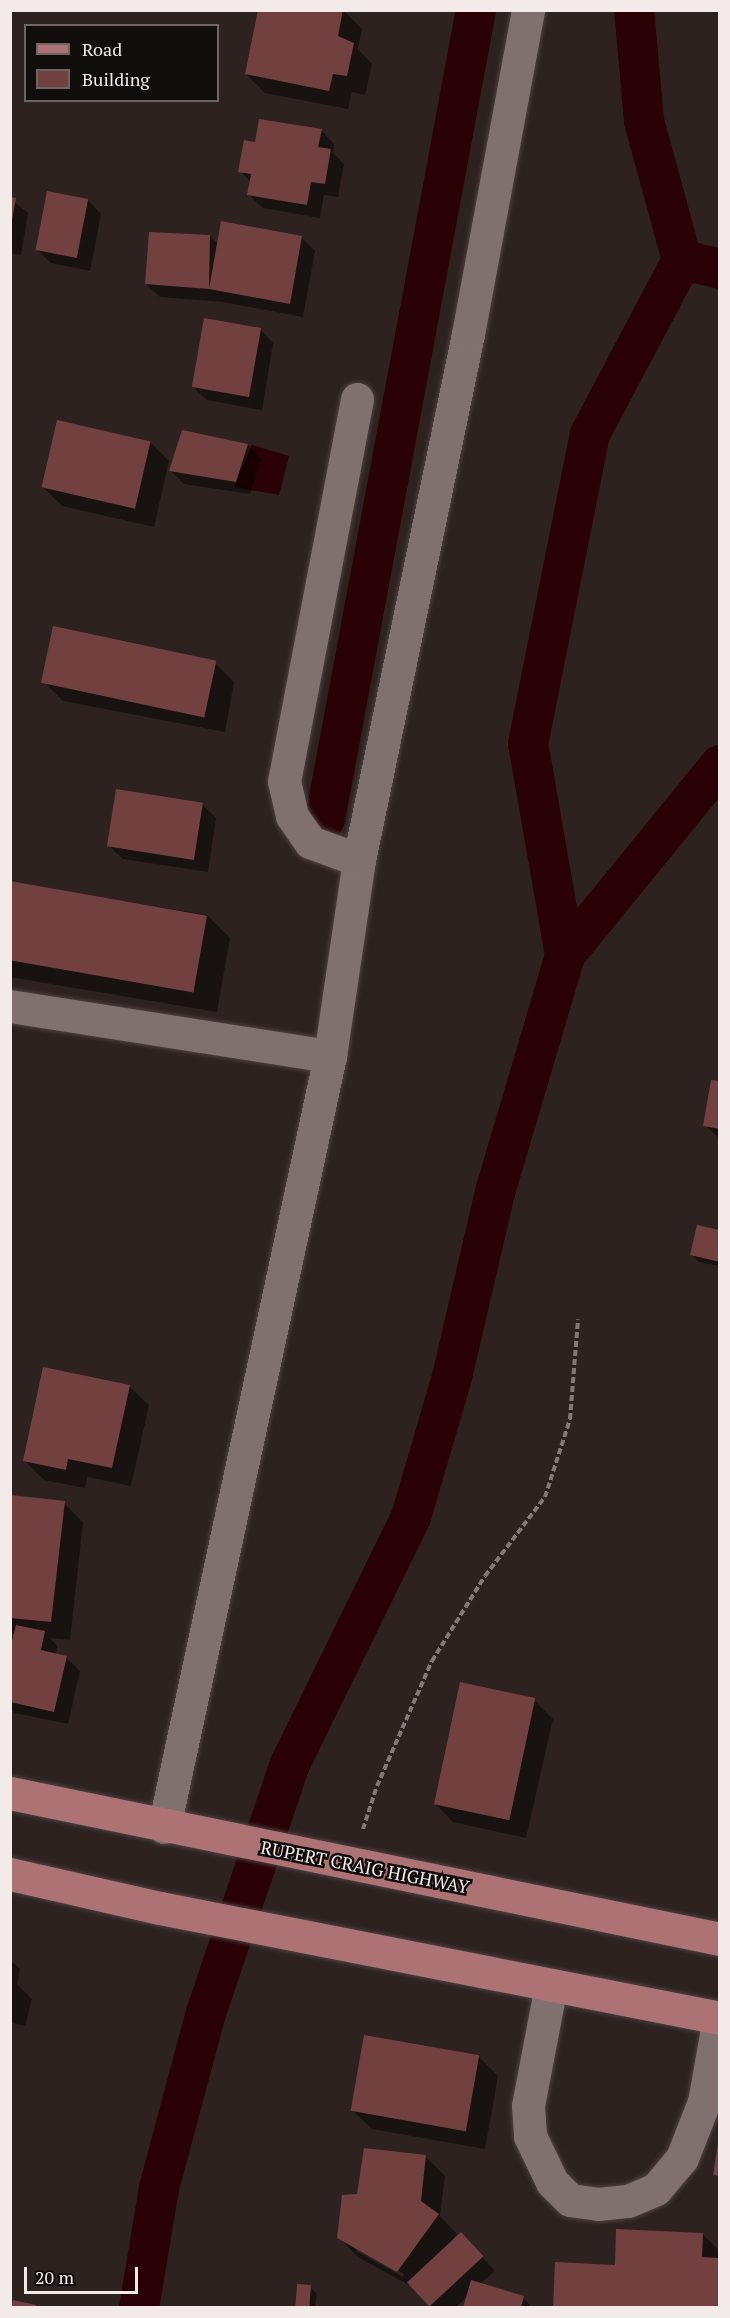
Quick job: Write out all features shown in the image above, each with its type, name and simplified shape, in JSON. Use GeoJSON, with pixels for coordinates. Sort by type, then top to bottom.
{"type":"FeatureCollection","features":[{"type":"Feature","properties":{"kind":"main road","name":"RUPERT CRAIG HIGHWAY"},"geometry":{"type":"LineString","coordinates":[[10,1793],[720,1940]]}},
{"type":"Feature","properties":{"kind":"main road"},"geometry":{"type":"LineString","coordinates":[[10,1874],[160,1908],[719,2018]]}},
{"type":"Feature","properties":{"kind":"street"},"geometry":{"type":"LineString","coordinates":[[176,1829],[330,1056],[359,860],[468,334],[528,10]]}},
{"type":"Feature","properties":{"kind":"street"},"geometry":{"type":"LineString","coordinates":[[357,399],[284,781],[292,816],[310,842],[359,860]]}},
{"type":"Feature","properties":{"kind":"street"},"geometry":{"type":"LineString","coordinates":[[10,1006],[330,1056]]}},
{"type":"Feature","properties":{"kind":"street"},"geometry":{"type":"LineString","coordinates":[[551,1985],[528,2106],[530,2136],[552,2182],[570,2200],[598,2204],[628,2201],[656,2189],[682,2158],[704,2102],[719,2018]]}},
{"type":"Feature","properties":{"kind":"path"},"geometry":{"type":"LineString","coordinates":[[352,1864],[377,1786],[432,1661],[485,1576],[545,1497],[570,1419],[579,1320]]}},
{"type":"Feature","properties":{"kind":"shaded area"},"geometry":{"type":"Polygon","coordinates":[[[252,445],[289,456],[279,495],[234,487],[252,445]]]}},
{"type":"Feature","properties":{"kind":"building"},"geometry":{"type":"Polygon","coordinates":[[[258,10],[343,10],[338,36],[354,43],[347,76],[333,74],[329,91],[245,74],[258,10]]]}},
{"type":"Feature","properties":{"kind":"building"},"geometry":{"type":"Polygon","coordinates":[[[259,119],[322,129],[318,147],[331,149],[325,184],[311,182],[307,205],[247,195],[251,174],[238,172],[244,140],[255,142],[259,119]]]}},
{"type":"Feature","properties":{"kind":"building"},"geometry":{"type":"Polygon","coordinates":[[[47,191],[88,199],[77,258],[36,250],[47,191]]]}},
{"type":"Feature","properties":{"kind":"building"},"geometry":{"type":"Polygon","coordinates":[[[10,197],[16,198],[12,220],[10,220],[10,197]]]}},
{"type":"Feature","properties":{"kind":"building"},"geometry":{"type":"Polygon","coordinates":[[[221,221],[302,236],[290,304],[209,289],[221,221]]]}},
{"type":"Feature","properties":{"kind":"building"},"geometry":{"type":"Polygon","coordinates":[[[149,232],[210,235],[209,289],[145,284],[149,232]]]}},
{"type":"Feature","properties":{"kind":"building"},"geometry":{"type":"Polygon","coordinates":[[[204,318],[261,328],[249,397],[192,387],[204,318]]]}},
{"type":"Feature","properties":{"kind":"building"},"geometry":{"type":"Polygon","coordinates":[[[57,420],[151,442],[135,509],[41,487],[57,420]]]}},
{"type":"Feature","properties":{"kind":"building"},"geometry":{"type":"Polygon","coordinates":[[[182,430],[248,444],[236,482],[169,471],[182,430]]]}},
{"type":"Feature","properties":{"kind":"building"},"geometry":{"type":"Polygon","coordinates":[[[53,626],[216,661],[204,717],[41,683],[53,626]]]}},
{"type":"Feature","properties":{"kind":"building"},"geometry":{"type":"Polygon","coordinates":[[[116,789],[203,803],[194,860],[107,846],[116,789]]]}},
{"type":"Feature","properties":{"kind":"building"},"geometry":{"type":"Polygon","coordinates":[[[10,881],[207,916],[193,993],[10,960],[10,881]]]}},
{"type":"Feature","properties":{"kind":"building"},"geometry":{"type":"Polygon","coordinates":[[[711,1080],[720,1081],[720,1129],[703,1126],[711,1080]]]}},
{"type":"Feature","properties":{"kind":"building"},"geometry":{"type":"Polygon","coordinates":[[[697,1225],[720,1230],[720,1262],[690,1255],[697,1225]]]}},
{"type":"Feature","properties":{"kind":"building"},"geometry":{"type":"Polygon","coordinates":[[[43,1367],[130,1385],[112,1468],[68,1459],[66,1470],[23,1461],[43,1367]]]}},
{"type":"Feature","properties":{"kind":"building"},"geometry":{"type":"Polygon","coordinates":[[[10,1495],[65,1501],[51,1622],[10,1618],[10,1495]]]}},
{"type":"Feature","properties":{"kind":"building"},"geometry":{"type":"Polygon","coordinates":[[[16,1625],[45,1631],[41,1650],[67,1656],[54,1712],[10,1702],[10,1649],[16,1625]]]}},
{"type":"Feature","properties":{"kind":"building"},"geometry":{"type":"Polygon","coordinates":[[[460,1682],[535,1698],[509,1820],[434,1804],[460,1682]]]}},
{"type":"Feature","properties":{"kind":"building"},"geometry":{"type":"Polygon","coordinates":[[[364,2035],[479,2055],[466,2131],[351,2111],[364,2035]]]}},
{"type":"Feature","properties":{"kind":"building"},"geometry":{"type":"Polygon","coordinates":[[[718,2143],[720,2143],[720,2176],[713,2175],[718,2143]]]}},
{"type":"Feature","properties":{"kind":"building"},"geometry":{"type":"Polygon","coordinates":[[[364,2148],[426,2155],[421,2201],[439,2214],[397,2272],[337,2238],[342,2195],[357,2194],[364,2148]]]}},
{"type":"Feature","properties":{"kind":"building"},"geometry":{"type":"Polygon","coordinates":[[[616,2229],[703,2233],[702,2257],[720,2258],[720,2308],[553,2308],[555,2262],[615,2265],[616,2229]]]}},
{"type":"Feature","properties":{"kind":"building"},"geometry":{"type":"Polygon","coordinates":[[[461,2232],[484,2256],[429,2307],[407,2282],[461,2232]]]}},
{"type":"Feature","properties":{"kind":"building"},"geometry":{"type":"Polygon","coordinates":[[[471,2280],[524,2296],[521,2308],[463,2308],[471,2280]]]}},
{"type":"Feature","properties":{"kind":"building"},"geometry":{"type":"Polygon","coordinates":[[[297,2284],[311,2285],[309,2308],[295,2308],[297,2284]]]}},
{"type":"Feature","properties":{"kind":"building"},"geometry":{"type":"Polygon","coordinates":[[[13,2300],[36,2305],[35,2308],[11,2308],[13,2300]]]}},
{"type":"Feature","properties":{"kind":"waterway"},"geometry":{"type":"LineString","coordinates":[[325,819],[476,10]]}},
{"type":"Feature","properties":{"kind":"waterway"},"geometry":{"type":"LineString","coordinates":[[565,955],[528,744],[590,434],[682,260],[644,121],[634,10]]}},
{"type":"Feature","properties":{"kind":"waterway"},"geometry":{"type":"LineString","coordinates":[[682,260],[720,269]]}},
{"type":"Feature","properties":{"kind":"waterway"},"geometry":{"type":"LineString","coordinates":[[139,2308],[159,2188],[206,2013],[289,1766],[411,1517],[452,1377],[495,1192],[565,955],[720,765]]}}]}
